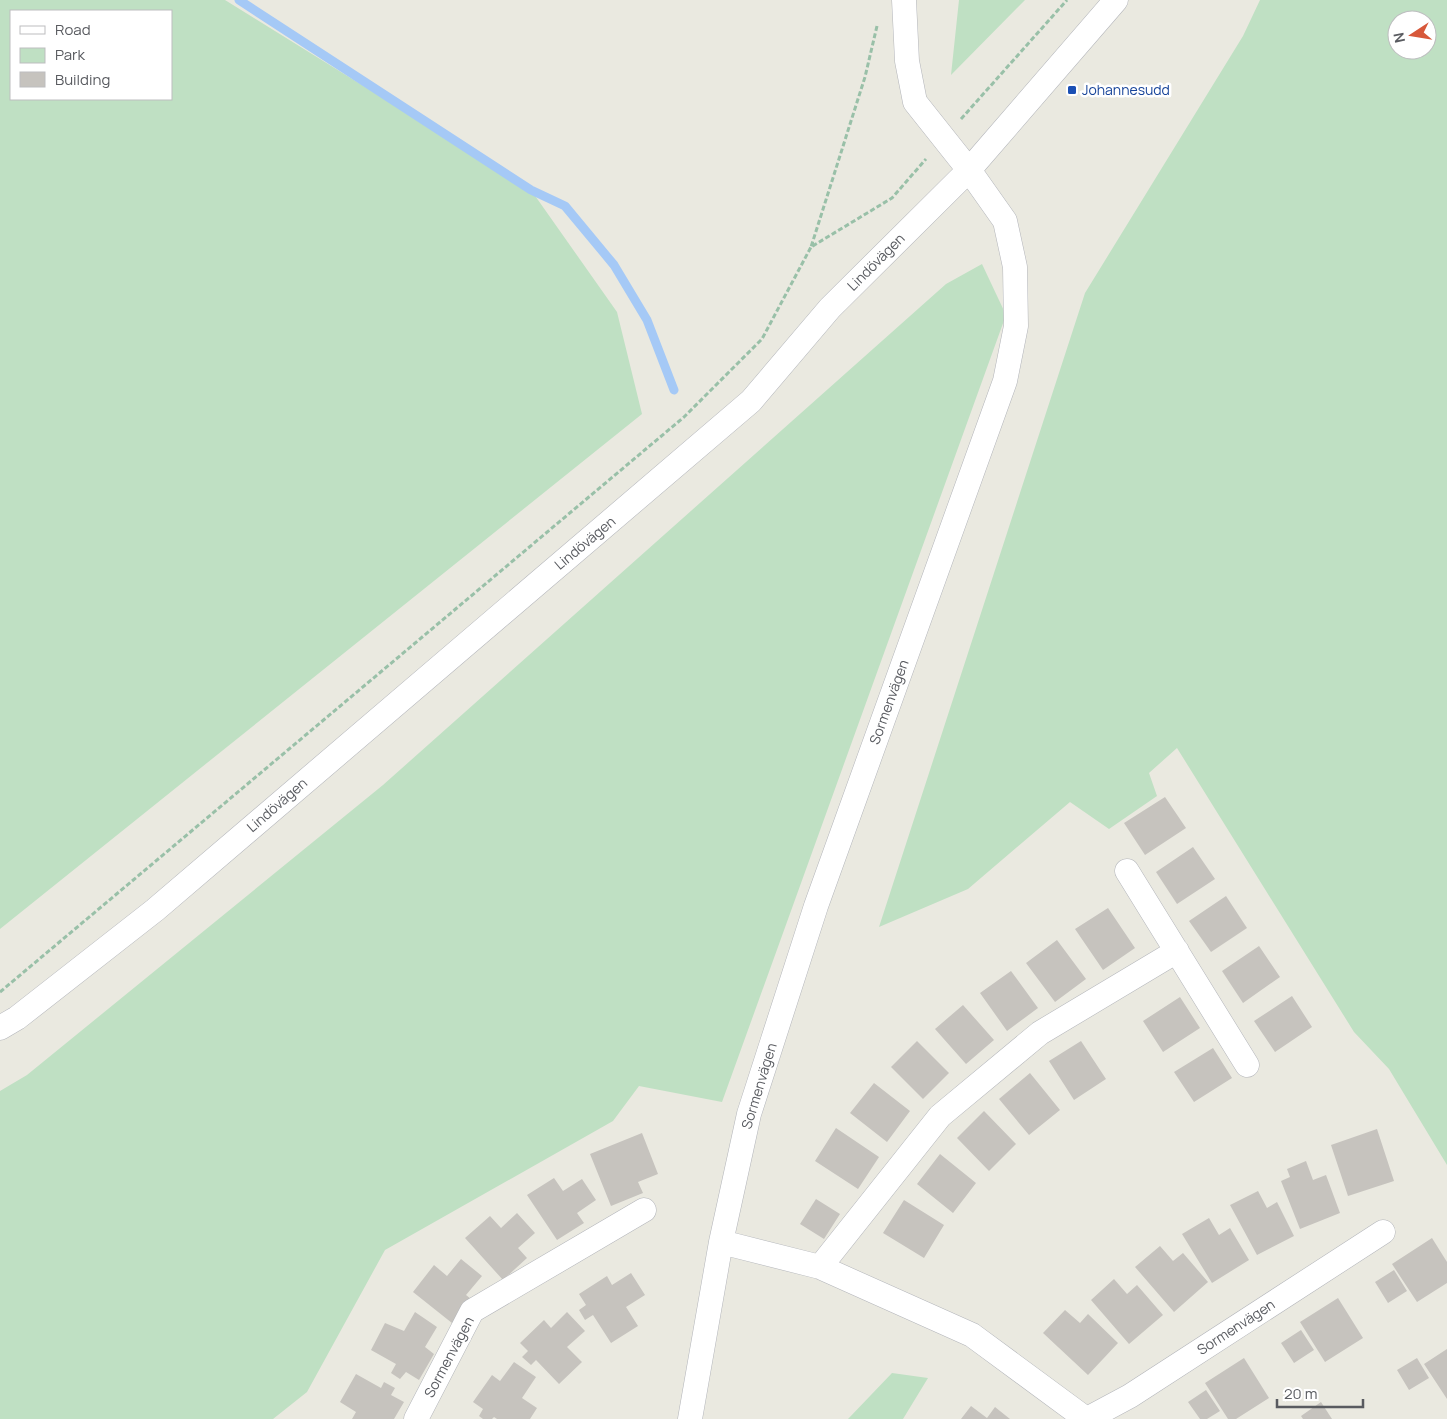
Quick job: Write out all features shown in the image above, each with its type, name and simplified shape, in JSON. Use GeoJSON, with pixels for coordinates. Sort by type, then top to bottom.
{"type":"FeatureCollection","features":[{"type":"Feature","properties":{"kind":"street","name":"Sormenvägen"},"geometry":{"type":"LineString","coordinates":[[690,1419],[721,1242],[749,1114],[816,906],[1006,381],[1016,326],[1015,267],[1004,221],[969,170],[914,102],[907,61],[904,0]]}},
{"type":"Feature","properties":{"kind":"street","name":"Lindövägen"},"geometry":{"type":"LineString","coordinates":[[0,1028],[17,1018],[154,910],[751,402],[830,308],[969,170],[1116,0]]}},
{"type":"Feature","properties":{"kind":"street"},"geometry":{"type":"LineString","coordinates":[[1127,871],[1247,1064]]}},
{"type":"Feature","properties":{"kind":"street"},"geometry":{"type":"LineString","coordinates":[[820,1267],[940,1116],[1040,1033],[1177,951]]}},
{"type":"Feature","properties":{"kind":"street","name":"Sormenvägen"},"geometry":{"type":"LineString","coordinates":[[416,1419],[472,1312],[644,1210]]}},
{"type":"Feature","properties":{"kind":"street","name":"Sormenvägen"},"geometry":{"type":"LineString","coordinates":[[721,1242],[820,1267],[972,1335],[1086,1419],[1130,1396],[1384,1232]]}},
{"type":"Feature","properties":{"kind":"path"},"geometry":{"type":"LineString","coordinates":[[0,992],[684,417],[762,339],[811,247]]}},
{"type":"Feature","properties":{"kind":"green space"},"geometry":{"type":"Polygon","coordinates":[[[0,0],[225,0],[531,190],[617,312],[642,414],[0,929],[0,0]]]}},
{"type":"Feature","properties":{"kind":"green space"},"geometry":{"type":"Polygon","coordinates":[[[959,0],[1025,0],[951,75],[959,0]]]}},
{"type":"Feature","properties":{"kind":"green space"},"geometry":{"type":"Polygon","coordinates":[[[1260,0],[1447,0],[1447,1165],[1389,1069],[1354,1032],[1177,748],[1149,773],[1157,796],[1109,829],[1070,802],[968,889],[879,927],[1085,293],[1243,36],[1260,0]]]}},
{"type":"Feature","properties":{"kind":"green space"},"geometry":{"type":"Polygon","coordinates":[[[982,264],[1006,315],[722,1102],[639,1086],[613,1121],[385,1250],[307,1392],[273,1419],[0,1419],[0,1091],[27,1075],[383,785],[946,284],[982,264]]]}},
{"type":"Feature","properties":{"kind":"green space"},"geometry":{"type":"Polygon","coordinates":[[[892,1373],[928,1378],[903,1419],[848,1419],[892,1373]]]}},
{"type":"Feature","properties":{"kind":"building"},"geometry":{"type":"Polygon","coordinates":[[[1165,797],[1186,828],[1145,855],[1124,823],[1165,797]]]}},
{"type":"Feature","properties":{"kind":"building"},"geometry":{"type":"Polygon","coordinates":[[[1193,847],[1215,879],[1177,904],[1156,872],[1193,847]]]}},
{"type":"Feature","properties":{"kind":"building"},"geometry":{"type":"Polygon","coordinates":[[[1226,896],[1247,928],[1211,952],[1189,921],[1226,896]]]}},
{"type":"Feature","properties":{"kind":"building"},"geometry":{"type":"Polygon","coordinates":[[[1108,908],[1135,948],[1103,970],[1075,929],[1108,908]]]}},
{"type":"Feature","properties":{"kind":"building"},"geometry":{"type":"Polygon","coordinates":[[[1057,940],[1086,979],[1055,1002],[1026,963],[1057,940]]]}},
{"type":"Feature","properties":{"kind":"building"},"geometry":{"type":"Polygon","coordinates":[[[1259,946],[1280,977],[1243,1003],[1222,971],[1259,946]]]}},
{"type":"Feature","properties":{"kind":"building"},"geometry":{"type":"Polygon","coordinates":[[[1011,971],[1038,1008],[1007,1031],[980,993],[1011,971]]]}},
{"type":"Feature","properties":{"kind":"building"},"geometry":{"type":"Polygon","coordinates":[[[1292,996],[1312,1027],[1275,1052],[1254,1021],[1292,996]]]}},
{"type":"Feature","properties":{"kind":"building"},"geometry":{"type":"Polygon","coordinates":[[[1180,997],[1200,1028],[1163,1052],[1143,1021],[1180,997]]]}},
{"type":"Feature","properties":{"kind":"building"},"geometry":{"type":"Polygon","coordinates":[[[963,1005],[994,1040],[966,1064],[935,1029],[963,1005]]]}},
{"type":"Feature","properties":{"kind":"building"},"geometry":{"type":"Polygon","coordinates":[[[917,1041],[949,1073],[923,1099],[891,1067],[917,1041]]]}},
{"type":"Feature","properties":{"kind":"building"},"geometry":{"type":"Polygon","coordinates":[[[1081,1041],[1106,1079],[1074,1100],[1049,1061],[1081,1041]]]}},
{"type":"Feature","properties":{"kind":"building"},"geometry":{"type":"Polygon","coordinates":[[[1213,1048],[1232,1078],[1194,1102],[1174,1072],[1213,1048]]]}},
{"type":"Feature","properties":{"kind":"building"},"geometry":{"type":"Polygon","coordinates":[[[1030,1073],[1060,1110],[1029,1135],[999,1099],[1030,1073]]]}},
{"type":"Feature","properties":{"kind":"building"},"geometry":{"type":"Polygon","coordinates":[[[874,1083],[910,1111],[887,1142],[850,1113],[874,1083]]]}},
{"type":"Feature","properties":{"kind":"building"},"geometry":{"type":"Polygon","coordinates":[[[984,1111],[1016,1144],[989,1171],[957,1138],[984,1111]]]}},
{"type":"Feature","properties":{"kind":"building"},"geometry":{"type":"Polygon","coordinates":[[[836,1128],[879,1157],[858,1189],[815,1161],[836,1128]]]}},
{"type":"Feature","properties":{"kind":"building"},"geometry":{"type":"Polygon","coordinates":[[[1377,1129],[1394,1181],[1348,1196],[1331,1145],[1377,1129]]]}},
{"type":"Feature","properties":{"kind":"building"},"geometry":{"type":"Polygon","coordinates":[[[642,1133],[658,1174],[638,1182],[643,1193],[611,1206],[590,1154],[642,1133]]]}},
{"type":"Feature","properties":{"kind":"building"},"geometry":{"type":"Polygon","coordinates":[[[940,1154],[976,1183],[953,1213],[917,1184],[940,1154]]]}},
{"type":"Feature","properties":{"kind":"building"},"geometry":{"type":"Polygon","coordinates":[[[1306,1161],[1313,1180],[1326,1175],[1340,1213],[1300,1229],[1281,1181],[1290,1177],[1287,1169],[1306,1161]]]}},
{"type":"Feature","properties":{"kind":"building"},"geometry":{"type":"Polygon","coordinates":[[[554,1178],[563,1191],[582,1179],[596,1200],[577,1213],[584,1223],[557,1240],[527,1195],[554,1178]]]}},
{"type":"Feature","properties":{"kind":"building"},"geometry":{"type":"Polygon","coordinates":[[[1258,1191],[1267,1208],[1277,1202],[1294,1236],[1257,1255],[1230,1205],[1258,1191]]]}},
{"type":"Feature","properties":{"kind":"building"},"geometry":{"type":"Polygon","coordinates":[[[816,1199],[840,1214],[824,1239],[800,1224],[816,1199]]]}},
{"type":"Feature","properties":{"kind":"building"},"geometry":{"type":"Polygon","coordinates":[[[904,1200],[944,1225],[924,1258],[883,1233],[904,1200]]]}},
{"type":"Feature","properties":{"kind":"building"},"geometry":{"type":"Polygon","coordinates":[[[517,1213],[535,1233],[518,1248],[527,1258],[503,1280],[465,1238],[490,1216],[501,1228],[517,1213]]]}},
{"type":"Feature","properties":{"kind":"building"},"geometry":{"type":"Polygon","coordinates":[[[1209,1218],[1219,1235],[1230,1228],[1249,1260],[1212,1283],[1182,1234],[1209,1218]]]}},
{"type":"Feature","properties":{"kind":"building"},"geometry":{"type":"Polygon","coordinates":[[[1432,1238],[1447,1262],[1447,1283],[1417,1302],[1392,1264],[1432,1238]]]}},
{"type":"Feature","properties":{"kind":"building"},"geometry":{"type":"Polygon","coordinates":[[[1160,1246],[1173,1261],[1183,1253],[1208,1282],[1174,1312],[1135,1267],[1160,1246]]]}},
{"type":"Feature","properties":{"kind":"building"},"geometry":{"type":"Polygon","coordinates":[[[461,1259],[482,1276],[466,1295],[476,1303],[457,1327],[413,1292],[434,1265],[447,1276],[461,1259]]]}},
{"type":"Feature","properties":{"kind":"building"},"geometry":{"type":"Polygon","coordinates":[[[1394,1270],[1407,1291],[1388,1303],[1375,1282],[1394,1270]]]}},
{"type":"Feature","properties":{"kind":"building"},"geometry":{"type":"Polygon","coordinates":[[[631,1273],[645,1295],[626,1307],[638,1326],[611,1343],[593,1315],[585,1320],[579,1310],[586,1305],[579,1294],[607,1276],[612,1285],[631,1273]]]}},
{"type":"Feature","properties":{"kind":"building"},"geometry":{"type":"Polygon","coordinates":[[[1114,1279],[1127,1294],[1137,1285],[1163,1315],[1129,1344],[1091,1300],[1114,1279]]]}},
{"type":"Feature","properties":{"kind":"building"},"geometry":{"type":"Polygon","coordinates":[[[1338,1298],[1363,1338],[1325,1362],[1300,1322],[1338,1298]]]}},
{"type":"Feature","properties":{"kind":"building"},"geometry":{"type":"Polygon","coordinates":[[[1065,1310],[1080,1323],[1088,1314],[1118,1343],[1088,1375],[1043,1333],[1065,1310]]]}},
{"type":"Feature","properties":{"kind":"building"},"geometry":{"type":"Polygon","coordinates":[[[415,1312],[437,1327],[425,1347],[434,1354],[419,1380],[406,1372],[400,1379],[391,1373],[396,1364],[371,1350],[385,1323],[404,1331],[415,1312]]]}},
{"type":"Feature","properties":{"kind":"building"},"geometry":{"type":"Polygon","coordinates":[[[567,1312],[585,1331],[567,1347],[582,1362],[559,1384],[536,1360],[531,1365],[522,1357],[528,1351],[520,1343],[544,1320],[551,1328],[567,1312]]]}},
{"type":"Feature","properties":{"kind":"building"},"geometry":{"type":"Polygon","coordinates":[[[1301,1330],[1314,1350],[1294,1363],[1281,1343],[1301,1330]]]}},
{"type":"Feature","properties":{"kind":"building"},"geometry":{"type":"Polygon","coordinates":[[[1447,1349],[1447,1399],[1424,1364],[1447,1349]]]}},
{"type":"Feature","properties":{"kind":"building"},"geometry":{"type":"Polygon","coordinates":[[[1244,1358],[1269,1398],[1236,1419],[1228,1419],[1205,1383],[1244,1358]]]}},
{"type":"Feature","properties":{"kind":"building"},"geometry":{"type":"Polygon","coordinates":[[[1417,1358],[1429,1378],[1409,1390],[1397,1370],[1417,1358]]]}},
{"type":"Feature","properties":{"kind":"building"},"geometry":{"type":"Polygon","coordinates":[[[514,1362],[536,1377],[522,1398],[537,1408],[530,1419],[497,1419],[494,1417],[492,1419],[483,1419],[479,1416],[483,1409],[473,1402],[492,1375],[500,1381],[514,1362]]]}},
{"type":"Feature","properties":{"kind":"building"},"geometry":{"type":"Polygon","coordinates":[[[356,1374],[381,1388],[384,1382],[395,1388],[391,1395],[404,1402],[394,1419],[352,1419],[356,1412],[340,1402],[356,1374]]]}},
{"type":"Feature","properties":{"kind":"building"},"geometry":{"type":"Polygon","coordinates":[[[1206,1390],[1220,1411],[1207,1419],[1200,1419],[1188,1402],[1206,1390]]]}},
{"type":"Feature","properties":{"kind":"building"},"geometry":{"type":"Polygon","coordinates":[[[1321,1402],[1332,1419],[1303,1419],[1301,1416],[1321,1402]]]}},
{"type":"Feature","properties":{"kind":"building"},"geometry":{"type":"Polygon","coordinates":[[[971,1406],[987,1418],[995,1407],[1010,1419],[961,1419],[971,1406]]]}},
{"type":"Feature","properties":{"kind":"waterway"},"geometry":{"type":"LineString","coordinates":[[239,0],[531,190],[565,206],[614,265],[647,320],[674,390]]}},
{"type":"Feature","properties":{"kind":"place","name":"Johannesudd"},"geometry":{"type":"Point","coordinates":[1072,90]}}]}
